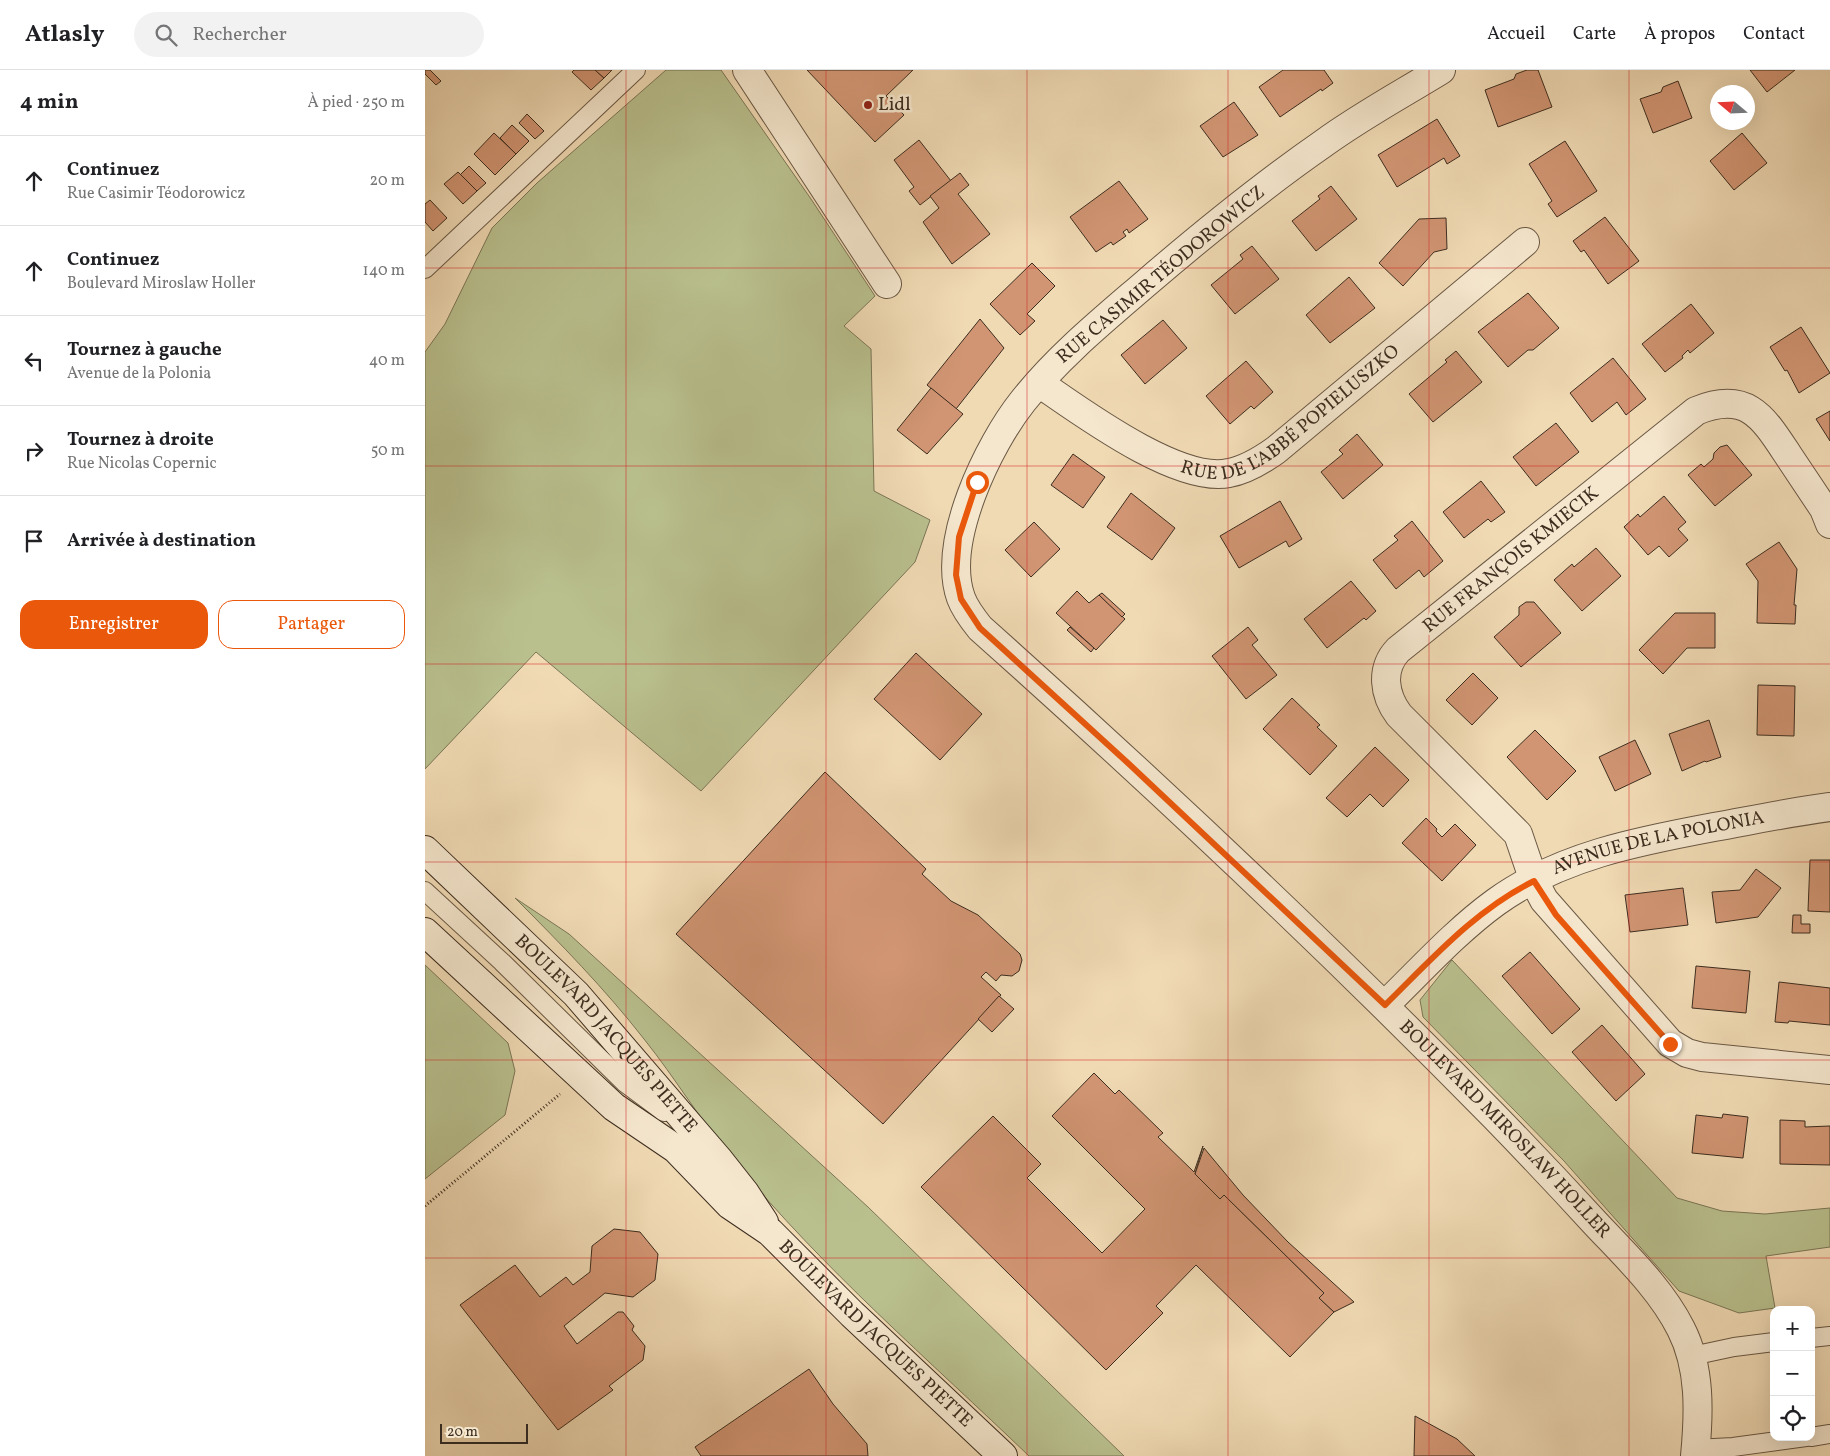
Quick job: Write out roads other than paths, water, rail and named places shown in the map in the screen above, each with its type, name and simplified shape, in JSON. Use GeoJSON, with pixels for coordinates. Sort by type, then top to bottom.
{"type":"FeatureCollection","features":[{"type":"Feature","properties":{"kind":"street"},"geometry":{"type":"LineString","coordinates":[[747,70],[887,284]]}},
{"type":"Feature","properties":{"kind":"street","name":"RUE CASIMIR TÉODOROWICZ"},"geometry":{"type":"LineString","coordinates":[[956,575],[959,537],[977,482],[1011,418],[1063,355],[1174,259],[1287,170],[1356,121],[1441,70]]}},
{"type":"Feature","properties":{"kind":"street","name":"RUE DE L'ABBÉ POPIELUSZKO"},"geometry":{"type":"LineString","coordinates":[[1039,383],[1114,433],[1146,451],[1200,472],[1228,474],[1260,461],[1276,450],[1525,242]]}},
{"type":"Feature","properties":{"kind":"street","name":"RUE FRANÇOIS KMIECIK"},"geometry":{"type":"LineString","coordinates":[[1830,524],[1823,509],[1761,416],[1735,405],[1707,407],[1696,411],[1391,657],[1386,679],[1392,705],[1518,834],[1534,881],[1556,915],[1664,1038],[1677,1048],[1702,1056],[1830,1070]]}},
{"type":"Feature","properties":{"kind":"street","name":"BOULEVARD MIROSLAW HOLLER"},"geometry":{"type":"LineString","coordinates":[[956,575],[961,599],[980,628],[1129,764],[1385,1005],[1621,1250],[1672,1314],[1692,1356],[1696,1389],[1695,1452]]}},
{"type":"Feature","properties":{"kind":"street","name":"AVENUE DE LA POLONIA"},"geometry":{"type":"LineString","coordinates":[[1385,1005],[1479,914],[1534,881],[1584,858],[1639,841],[1830,807]]}},
{"type":"Feature","properties":{"kind":"street","name":"BOULEVARD JACQUES PIETTE"},"geometry":{"type":"LineString","coordinates":[[425,850],[576,994],[719,1160],[745,1192],[770,1232]]}},
{"type":"Feature","properties":{"kind":"street","name":"BOULEVARD JACQUES PIETTE"},"geometry":{"type":"LineString","coordinates":[[425,932],[614,1107],[675,1149],[730,1205],[770,1232],[846,1308],[1003,1456]]}},
{"type":"Feature","properties":{"kind":"lane"},"geometry":{"type":"LineString","coordinates":[[425,268],[636,70]]}},
{"type":"Feature","properties":{"kind":"lane"},"geometry":{"type":"LineString","coordinates":[[425,891],[502,962],[625,1083],[649,1098],[719,1160]]}},
{"type":"Feature","properties":{"kind":"lane"},"geometry":{"type":"LineString","coordinates":[[625,1083],[639,1107],[675,1149]]}},
{"type":"Feature","properties":{"kind":"lane"},"geometry":{"type":"LineString","coordinates":[[1815,1338],[1830,1336]]}},
{"type":"Feature","properties":{"kind":"lane"},"geometry":{"type":"LineString","coordinates":[[1692,1356],[1734,1347],[1770,1342]]}},
{"type":"Feature","properties":{"kind":"lane"},"geometry":{"type":"LineString","coordinates":[[1815,1436],[1830,1434]]}},
{"type":"Feature","properties":{"kind":"lane"},"geometry":{"type":"LineString","coordinates":[[1695,1452],[1777,1441]]}},
{"type":"Feature","properties":{"kind":"place","name":"Lidl"},"geometry":{"type":"Point","coordinates":[868,105]}}]}
